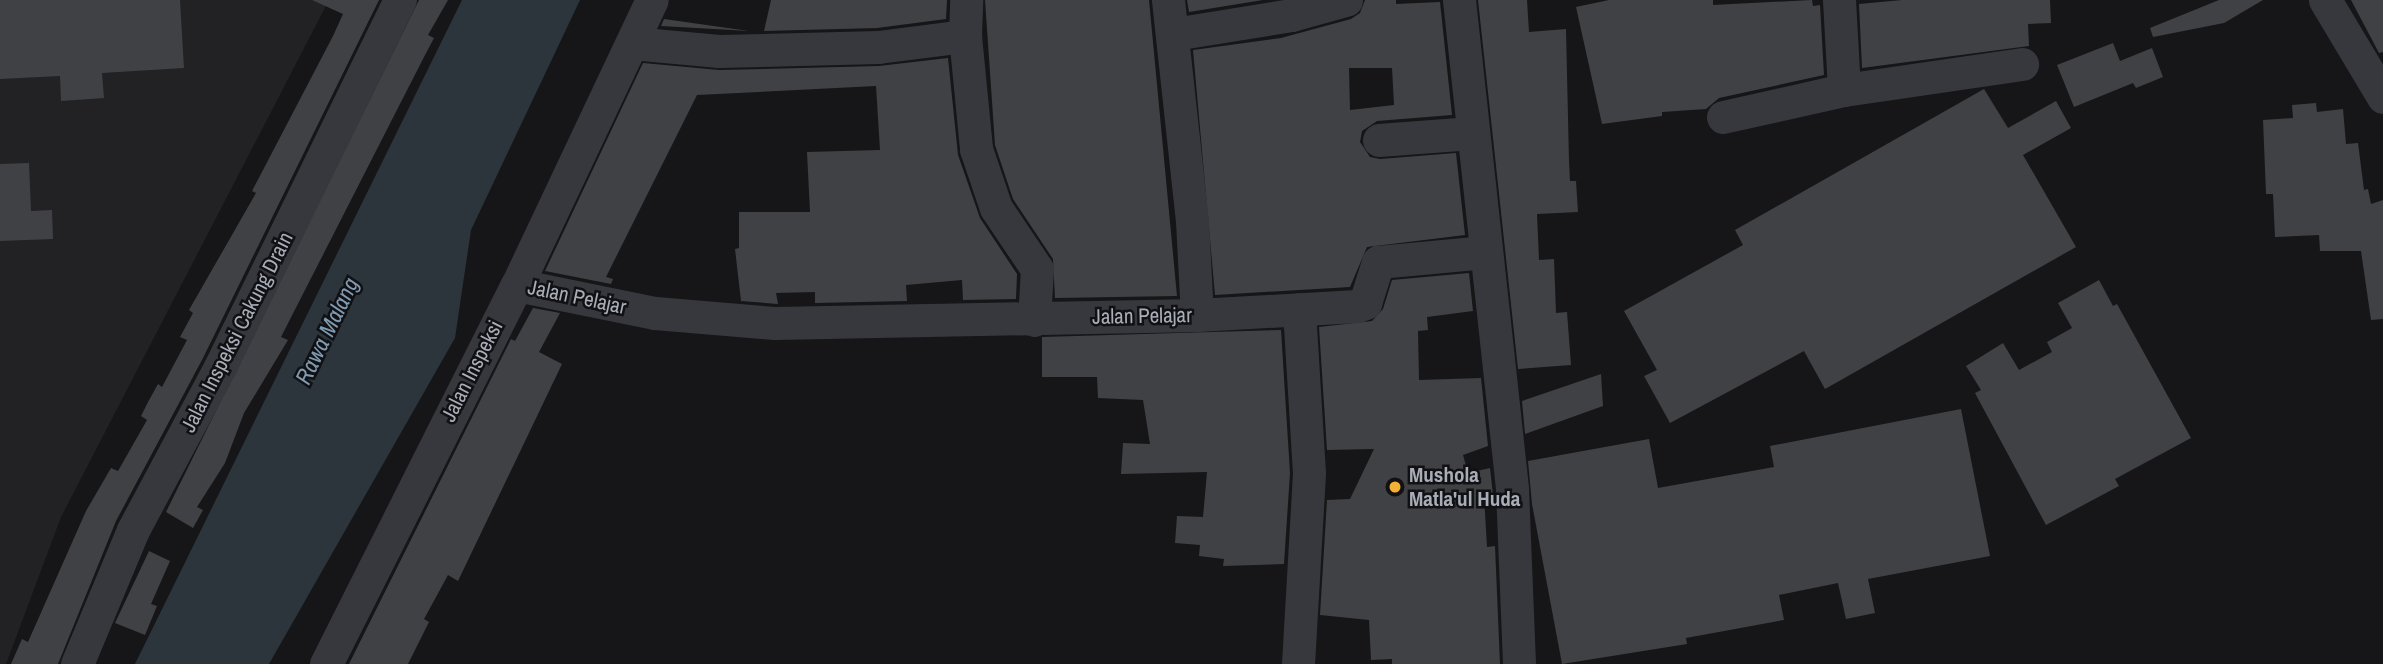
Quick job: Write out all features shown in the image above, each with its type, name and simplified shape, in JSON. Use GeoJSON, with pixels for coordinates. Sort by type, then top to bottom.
{"type":"FeatureCollection","features":[{"type":"Feature","properties":{"kind":"street","name":"Jalan Inspeksi Cakung Drain"},"geometry":{"type":"LineString","coordinates":[[77,664],[133,530],[220,367],[400,0]]}},
{"type":"Feature","properties":{"kind":"street","name":"Jalan Inspeksi"},"geometry":{"type":"LineString","coordinates":[[326,664],[517,285],[652,0]]}},
{"type":"Feature","properties":{"kind":"street"},"geometry":{"type":"LineString","coordinates":[[966,0],[965,36],[976,149],[996,208],[1037,269],[1034,320]]}},
{"type":"Feature","properties":{"kind":"street"},"geometry":{"type":"LineString","coordinates":[[1168,0],[1174,34],[1197,316]]}},
{"type":"Feature","properties":{"kind":"street"},"geometry":{"type":"LineString","coordinates":[[1174,34],[1291,15],[1346,0]]}},
{"type":"Feature","properties":{"kind":"street"},"geometry":{"type":"LineString","coordinates":[[1459,0],[1512,489],[1519,664]]}},
{"type":"Feature","properties":{"kind":"street"},"geometry":{"type":"LineString","coordinates":[[1839,0],[1844,90]]}},
{"type":"Feature","properties":{"kind":"street"},"geometry":{"type":"LineString","coordinates":[[2325,0],[2383,97]]}},
{"type":"Feature","properties":{"kind":"street"},"geometry":{"type":"LineString","coordinates":[[632,43],[719,51],[878,47],[965,36]]}},
{"type":"Feature","properties":{"kind":"street"},"geometry":{"type":"LineString","coordinates":[[1723,117],[1844,90],[2022,64]]}},
{"type":"Feature","properties":{"kind":"street"},"geometry":{"type":"LineString","coordinates":[[1378,140],[1472,133]]}},
{"type":"Feature","properties":{"kind":"street","name":"Jalan Pelajar"},"geometry":{"type":"LineString","coordinates":[[517,285],[634,309],[741,321],[1034,320],[1197,316],[1365,303],[1378,262],[1386,259],[1486,252]]}},
{"type":"Feature","properties":{"kind":"street"},"geometry":{"type":"LineString","coordinates":[[1298,664],[1309,473],[1299,309]]}},
{"type":"Feature","properties":{"kind":"shaded area"},"geometry":{"type":"Polygon","coordinates":[[[0,0],[329,0],[61,517],[6,664],[0,664],[0,0]]]}},
{"type":"Feature","properties":{"kind":"water","name":"Rawa Malang"},"geometry":{"type":"Polygon","coordinates":[[[462,0],[580,0],[471,230],[455,338],[269,664],[135,664],[462,0]]]}},
{"type":"Feature","properties":{"kind":"building"},"geometry":{"type":"Polygon","coordinates":[[[0,0],[180,0],[184,68],[102,73],[104,98],[61,101],[60,76],[0,79],[0,0]]]}},
{"type":"Feature","properties":{"kind":"building"},"geometry":{"type":"Polygon","coordinates":[[[312,0],[379,0],[203,358],[116,521],[58,664],[11,664],[22,639],[28,642],[86,511],[111,468],[118,471],[147,420],[141,416],[148,402],[158,384],[162,387],[187,340],[180,337],[193,313],[189,310],[256,193],[252,191],[343,14],[312,0]]]}},
{"type":"Feature","properties":{"kind":"building"},"geometry":{"type":"Polygon","coordinates":[[[419,0],[448,0],[428,35],[434,38],[281,337],[288,340],[244,413],[225,463],[197,507],[203,510],[193,528],[166,512],[419,0]]]}},
{"type":"Feature","properties":{"kind":"building"},"geometry":{"type":"Polygon","coordinates":[[[771,0],[947,0],[946,19],[877,28],[764,31],[771,0]]]}},
{"type":"Feature","properties":{"kind":"building"},"geometry":{"type":"Polygon","coordinates":[[[985,0],[1149,0],[1177,296],[1055,298],[1053,259],[1013,199],[995,145],[985,0]]]}},
{"type":"Feature","properties":{"kind":"building"},"geometry":{"type":"Polygon","coordinates":[[[1187,0],[1263,0],[1189,12],[1187,0]]]}},
{"type":"Feature","properties":{"kind":"building"},"geometry":{"type":"Polygon","coordinates":[[[1365,0],[1396,0],[1396,4],[1440,2],[1452,115],[1377,121],[1362,131],[1360,142],[1370,157],[1380,159],[1456,153],[1465,235],[1367,247],[1350,287],[1215,295],[1193,50],[1281,38],[1351,19],[1360,13],[1365,0]],[[1349,68],[1350,110],[1394,105],[1392,68],[1349,68]]]}},
{"type":"Feature","properties":{"kind":"building"},"geometry":{"type":"Polygon","coordinates":[[[1478,0],[1527,0],[1529,32],[1566,29],[1570,181],[1576,181],[1578,212],[1537,214],[1539,260],[1554,259],[1556,313],[1567,312],[1571,365],[1518,369],[1478,0]]]}},
{"type":"Feature","properties":{"kind":"building"},"geometry":{"type":"Polygon","coordinates":[[[1609,0],[1713,0],[1713,5],[1812,0],[1813,6],[1820,5],[1824,75],[1719,98],[1706,109],[1662,112],[1662,116],[1602,124],[1576,7],[1609,0]]]}},
{"type":"Feature","properties":{"kind":"building"},"geometry":{"type":"Polygon","coordinates":[[[1902,0],[2050,0],[2051,23],[2028,24],[2029,46],[1862,68],[1859,4],[1902,0]]]}},
{"type":"Feature","properties":{"kind":"building"},"geometry":{"type":"Polygon","coordinates":[[[2219,0],[2263,0],[2224,23],[2153,37],[2150,28],[2219,0]]]}},
{"type":"Feature","properties":{"kind":"building"},"geometry":{"type":"Polygon","coordinates":[[[2351,0],[2383,0],[2383,52],[2379,53],[2351,0]]]}},
{"type":"Feature","properties":{"kind":"building"},"geometry":{"type":"Polygon","coordinates":[[[664,19],[749,31],[661,26],[664,19]]]}},
{"type":"Feature","properties":{"kind":"building"},"geometry":{"type":"Polygon","coordinates":[[[2113,43],[2120,61],[2152,48],[2163,77],[2136,88],[2133,83],[2074,107],[2057,65],[2113,43]]]}},
{"type":"Feature","properties":{"kind":"building"},"geometry":{"type":"Polygon","coordinates":[[[948,58],[958,155],[980,218],[1017,274],[1016,299],[963,300],[962,280],[906,285],[907,301],[815,303],[815,292],[776,293],[778,304],[741,301],[735,249],[739,248],[739,212],[810,212],[807,152],[880,150],[876,86],[697,95],[606,277],[613,279],[611,284],[545,271],[643,63],[719,70],[879,66],[948,58]]]}},
{"type":"Feature","properties":{"kind":"building"},"geometry":{"type":"Polygon","coordinates":[[[1984,89],[2008,128],[2056,101],[2071,128],[2023,155],[2076,247],[1825,389],[1804,351],[1670,423],[1644,376],[1657,370],[1624,311],[1743,245],[1735,230],[1984,89]]]}},
{"type":"Feature","properties":{"kind":"building"},"geometry":{"type":"Polygon","coordinates":[[[2316,103],[2317,112],[2343,109],[2346,144],[2358,143],[2364,190],[2368,189],[2371,204],[2383,200],[2383,319],[2371,320],[2361,251],[2320,251],[2319,235],[2275,237],[2273,194],[2266,194],[2263,120],[2293,118],[2292,105],[2316,103]]]}},
{"type":"Feature","properties":{"kind":"building"},"geometry":{"type":"Polygon","coordinates":[[[29,163],[31,211],[52,210],[53,239],[0,241],[0,164],[29,163]]]}},
{"type":"Feature","properties":{"kind":"building"},"geometry":{"type":"Polygon","coordinates":[[[1469,273],[1473,311],[1427,317],[1428,330],[1418,331],[1419,380],[1481,378],[1488,446],[1463,455],[1468,473],[1490,468],[1493,495],[1484,496],[1487,547],[1495,546],[1500,664],[1392,664],[1392,659],[1371,660],[1369,620],[1320,615],[1327,500],[1350,499],[1374,449],[1327,450],[1319,327],[1372,321],[1383,309],[1392,280],[1469,273]]]}},
{"type":"Feature","properties":{"kind":"building"},"geometry":{"type":"Polygon","coordinates":[[[2099,280],[2113,306],[2117,304],[2191,438],[2115,479],[2119,486],[2046,525],[1975,393],[1981,390],[1966,366],[2003,343],[2019,370],[2052,352],[2047,342],[2072,328],[2058,303],[2099,280]]]}},
{"type":"Feature","properties":{"kind":"building"},"geometry":{"type":"Polygon","coordinates":[[[533,308],[560,313],[539,352],[562,364],[458,581],[448,575],[424,619],[429,622],[408,664],[349,664],[511,339],[515,341],[533,308]]]}},
{"type":"Feature","properties":{"kind":"building"},"geometry":{"type":"Polygon","coordinates":[[[1281,330],[1290,473],[1284,564],[1223,566],[1224,559],[1199,556],[1200,545],[1175,543],[1177,516],[1203,517],[1207,472],[1121,474],[1123,443],[1150,444],[1143,400],[1098,398],[1097,377],[1042,377],[1042,337],[1281,330]]]}},
{"type":"Feature","properties":{"kind":"building"},"geometry":{"type":"Polygon","coordinates":[[[1601,374],[1603,406],[1525,434],[1522,401],[1601,374]]]}},
{"type":"Feature","properties":{"kind":"building"},"geometry":{"type":"Polygon","coordinates":[[[1961,409],[1990,556],[1868,579],[1875,613],[1846,619],[1838,583],[1779,595],[1784,620],[1686,638],[1687,644],[1562,664],[1532,504],[1528,461],[1649,439],[1658,488],[1774,467],[1770,446],[1961,409]]]}},
{"type":"Feature","properties":{"kind":"building"},"geometry":{"type":"Polygon","coordinates":[[[149,551],[170,561],[151,604],[157,606],[145,635],[115,623],[149,551]]]}},
{"type":"Feature","properties":{"kind":"place","name":"Mushola Matla'ul Huda"},"geometry":{"type":"Point","coordinates":[1395,487]}}]}
